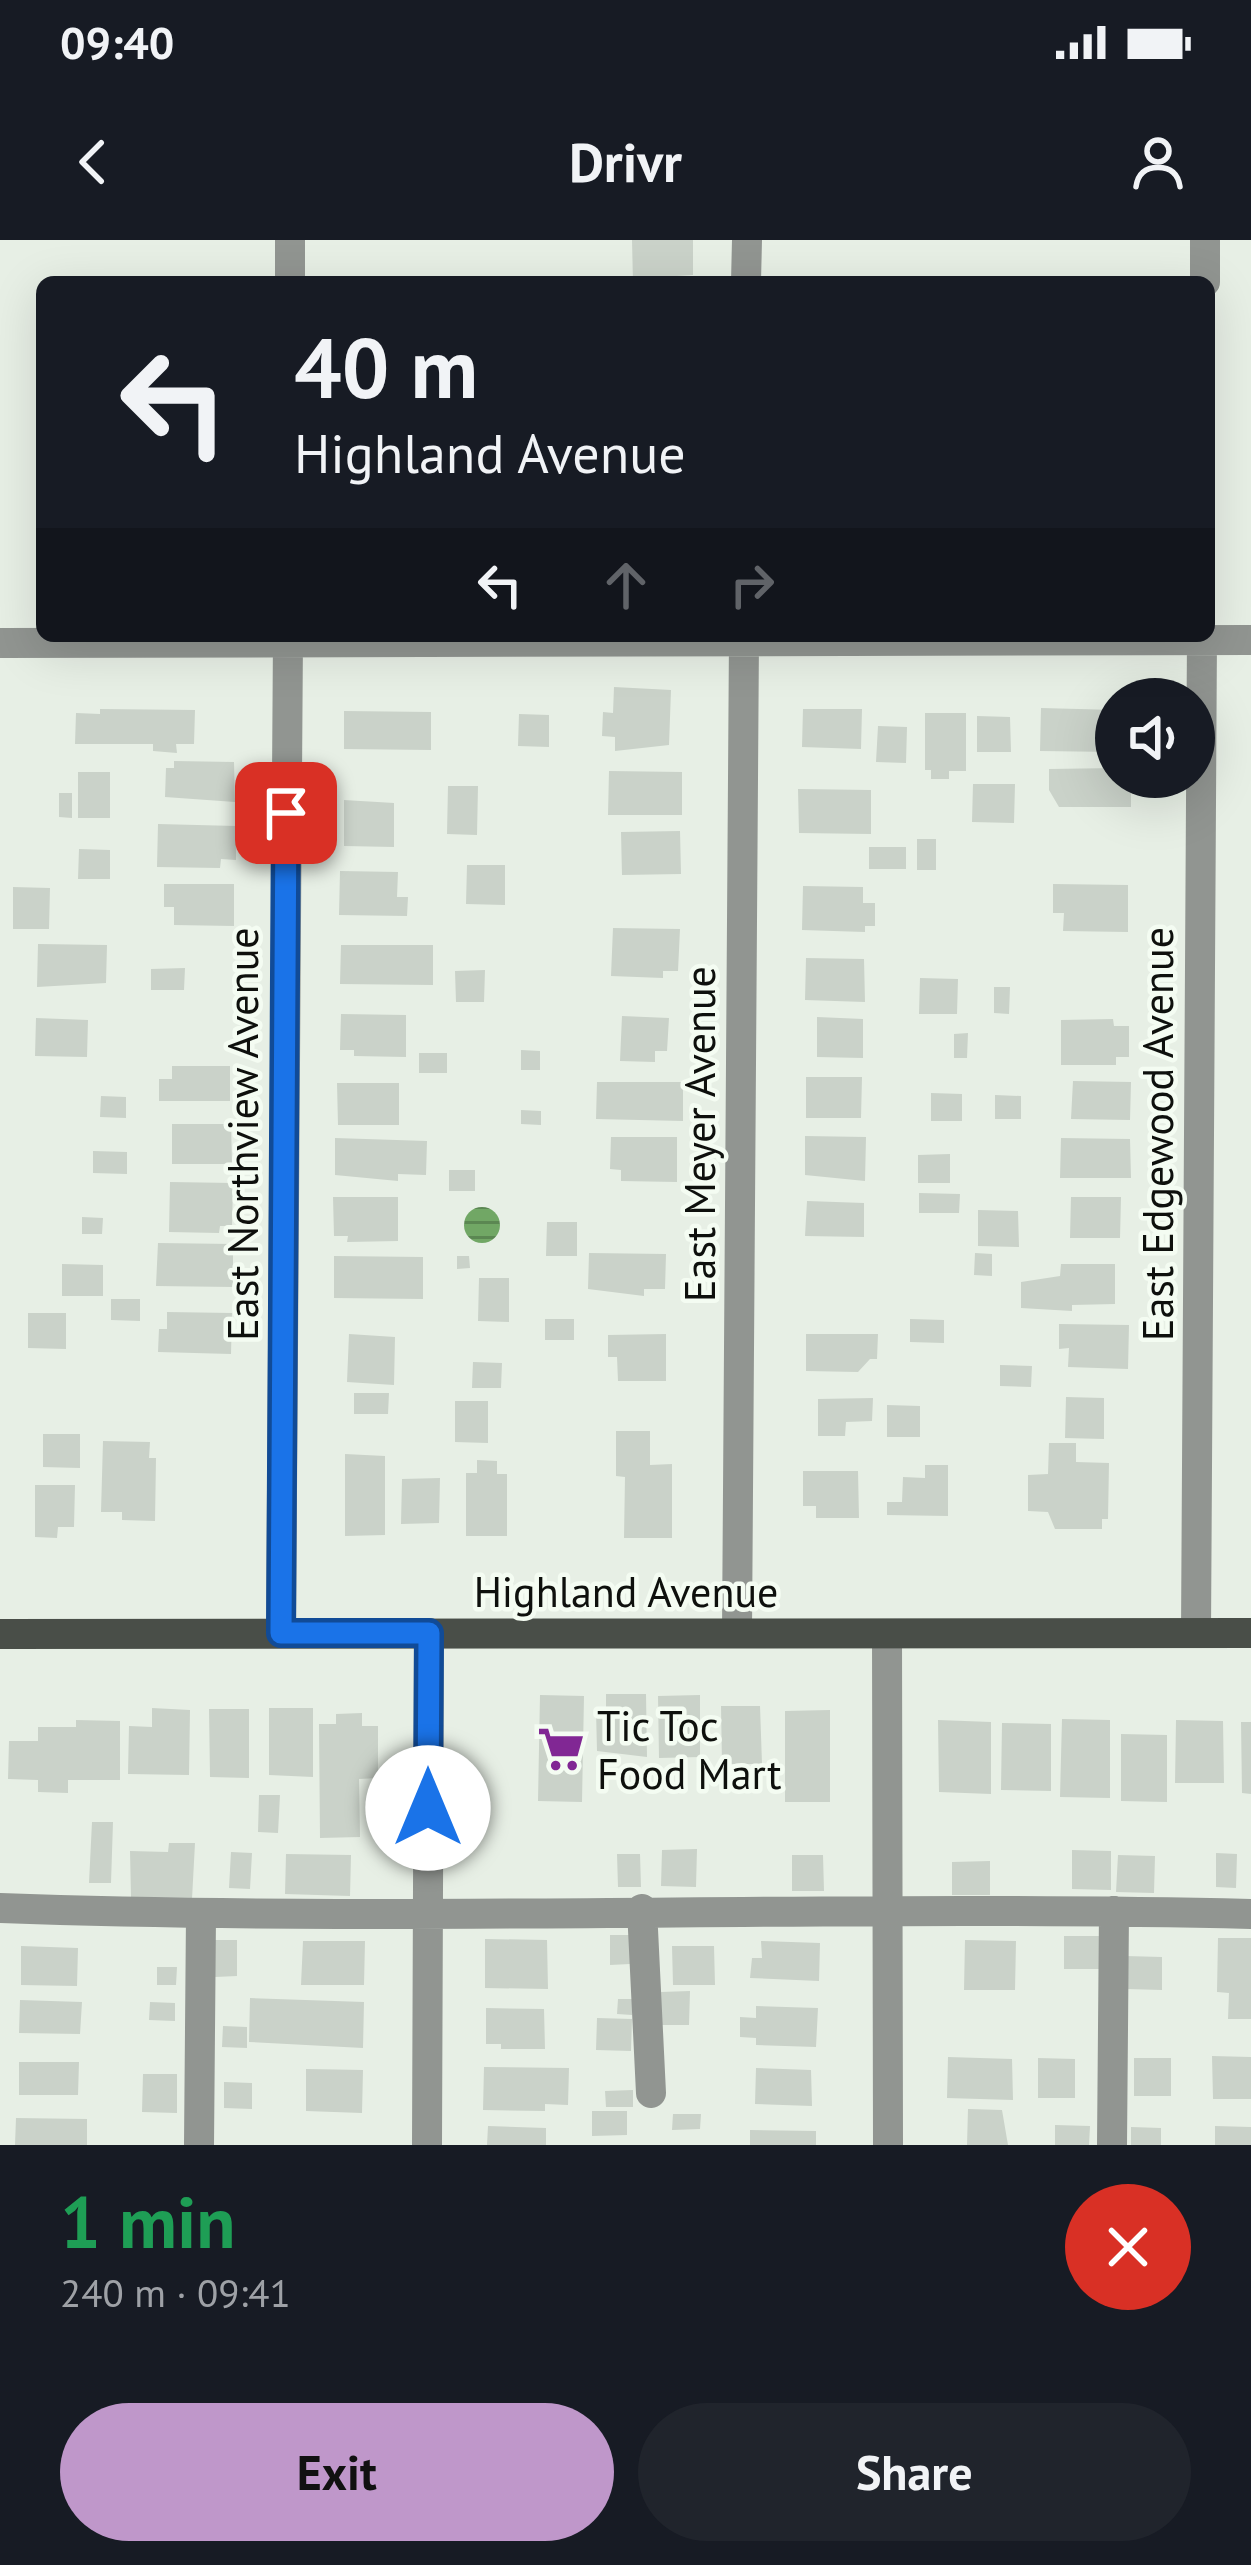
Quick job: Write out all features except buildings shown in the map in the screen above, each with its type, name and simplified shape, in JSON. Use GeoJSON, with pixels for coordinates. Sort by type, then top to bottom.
{"type":"FeatureCollection","features":[{"type":"Feature","properties":{"kind":"main road","name":"Highland Avenue"},"geometry":{"type":"LineString","coordinates":[[0,1634],[1251,1633]]}},
{"type":"Feature","properties":{"kind":"street"},"geometry":{"type":"LineString","coordinates":[[290,240],[290,276]]}},
{"type":"Feature","properties":{"kind":"street"},"geometry":{"type":"LineString","coordinates":[[746,276],[747,240]]}},
{"type":"Feature","properties":{"kind":"street"},"geometry":{"type":"LineString","coordinates":[[1205,240],[1205,276]]}},
{"type":"Feature","properties":{"kind":"street"},"geometry":{"type":"LineString","coordinates":[[1215,639],[1251,640]]}},
{"type":"Feature","properties":{"kind":"street"},"geometry":{"type":"LineString","coordinates":[[0,643],[72,642]]}},
{"type":"Feature","properties":{"kind":"street","name":"East Northview Avenue"},"geometry":{"type":"LineString","coordinates":[[281,1633],[287,642]]}},
{"type":"Feature","properties":{"kind":"street","name":"East Meyer Avenue"},"geometry":{"type":"LineString","coordinates":[[737,1634],[744,642]]}},
{"type":"Feature","properties":{"kind":"street","name":"East Edgewood Avenue"},"geometry":{"type":"LineString","coordinates":[[1196,1634],[1202,642]]}},
{"type":"Feature","properties":{"kind":"street"},"geometry":{"type":"LineString","coordinates":[[427,2145],[429,1633]]}},
{"type":"Feature","properties":{"kind":"street"},"geometry":{"type":"LineString","coordinates":[[887,1634],[888,2145]]}},
{"type":"Feature","properties":{"kind":"street"},"geometry":{"type":"LineString","coordinates":[[0,1908],[201,1915],[642,1909],[1251,1914]]}},
{"type":"Feature","properties":{"kind":"street"},"geometry":{"type":"LineString","coordinates":[[642,1909],[651,2093]]}},
{"type":"Feature","properties":{"kind":"street"},"geometry":{"type":"LineString","coordinates":[[1112,2145],[1114,1911]]}},
{"type":"Feature","properties":{"kind":"street"},"geometry":{"type":"LineString","coordinates":[[199,2145],[201,1915]]}},
{"type":"Feature","properties":{"kind":"shaded area"},"geometry":{"type":"Polygon","coordinates":[[[482,1207],[495,1212],[500,1225],[495,1238],[482,1243],[469,1238],[464,1225],[469,1212],[482,1207]]]}},
{"type":"Feature","properties":{"kind":"place","name":"Tic Toc Food Mart"},"geometry":{"type":"Point","coordinates":[561,1749]}},
{"type":"Feature","properties":{"kind":"route"},"geometry":{"type":"LineString","coordinates":[[286,813],[281,1633],[429,1633],[428,1808]]}}]}
